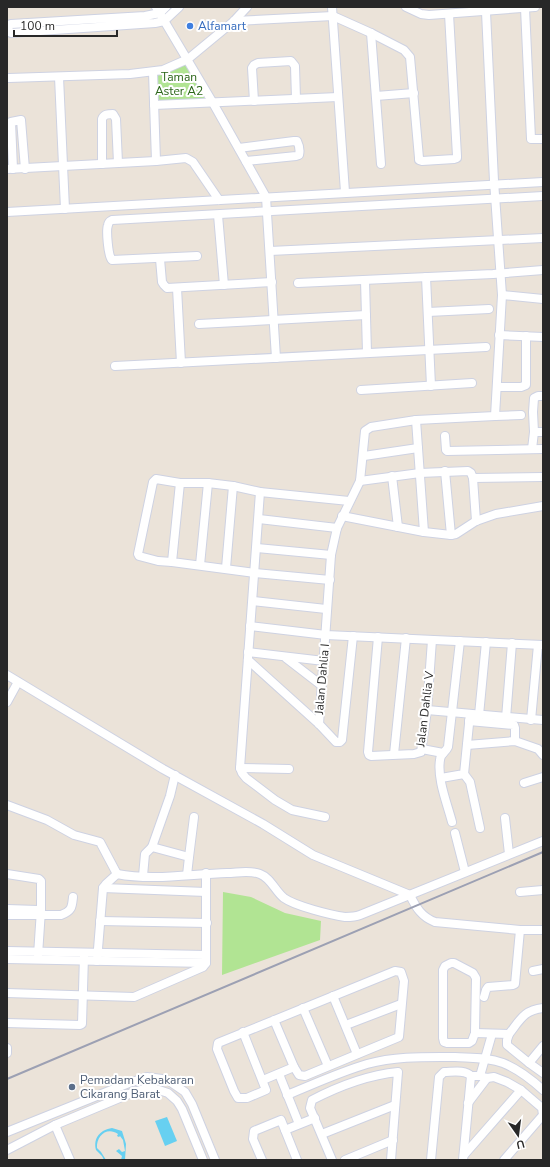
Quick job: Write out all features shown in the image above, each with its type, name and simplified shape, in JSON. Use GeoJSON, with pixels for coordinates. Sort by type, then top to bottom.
{"type":"FeatureCollection","features":[{"type":"Feature","properties":{"kind":"street"},"geometry":{"type":"LineString","coordinates":[[166,7],[145,16],[11,24],[8,25],[8,32],[147,24],[164,21],[179,7]]}},
{"type":"Feature","properties":{"kind":"street"},"geometry":{"type":"LineString","coordinates":[[9,78],[59,77],[153,72],[163,70],[188,59],[234,21],[247,7]]}},
{"type":"Feature","properties":{"kind":"street"},"geometry":{"type":"LineString","coordinates":[[332,7],[345,192]]}},
{"type":"Feature","properties":{"kind":"street"},"geometry":{"type":"LineString","coordinates":[[406,7],[429,16],[535,7]]}},
{"type":"Feature","properties":{"kind":"street"},"geometry":{"type":"LineString","coordinates":[[525,8],[531,139],[543,140]]}},
{"type":"Feature","properties":{"kind":"street"},"geometry":{"type":"LineString","coordinates":[[158,10],[188,59],[266,197],[276,358]]}},
{"type":"Feature","properties":{"kind":"street"},"geometry":{"type":"LineString","coordinates":[[486,12],[494,185],[502,295],[495,416]]}},
{"type":"Feature","properties":{"kind":"street"},"geometry":{"type":"LineString","coordinates":[[234,21],[333,16],[371,33],[407,52],[410,57],[419,160],[422,161],[456,158],[449,14]]}},
{"type":"Feature","properties":{"kind":"street"},"geometry":{"type":"LineString","coordinates":[[371,33],[382,164]]}},
{"type":"Feature","properties":{"kind":"street"},"geometry":{"type":"LineString","coordinates":[[254,101],[252,68],[254,65],[258,63],[291,61],[295,66],[296,99]]}},
{"type":"Feature","properties":{"kind":"street"},"geometry":{"type":"LineString","coordinates":[[153,72],[156,161]]}},
{"type":"Feature","properties":{"kind":"street"},"geometry":{"type":"LineString","coordinates":[[59,77],[65,209]]}},
{"type":"Feature","properties":{"kind":"street"},"geometry":{"type":"LineString","coordinates":[[376,96],[414,93]]}},
{"type":"Feature","properties":{"kind":"street"},"geometry":{"type":"LineString","coordinates":[[154,105],[338,97]]}},
{"type":"Feature","properties":{"kind":"street"},"geometry":{"type":"LineString","coordinates":[[102,164],[102,119],[106,114],[113,114],[116,119],[118,163]]}},
{"type":"Feature","properties":{"kind":"street"},"geometry":{"type":"LineString","coordinates":[[25,169],[21,120],[11,122],[10,169],[25,169],[156,161],[186,158],[190,159],[219,200]]}},
{"type":"Feature","properties":{"kind":"street"},"geometry":{"type":"LineString","coordinates":[[239,148],[294,141],[297,142],[300,152],[299,155],[296,156],[246,161]]}},
{"type":"Feature","properties":{"kind":"street"},"geometry":{"type":"LineString","coordinates":[[7,212],[543,182]]}},
{"type":"Feature","properties":{"kind":"street"},"geometry":{"type":"LineString","coordinates":[[197,256],[112,260],[109,255],[107,227],[109,222],[112,220],[495,200],[543,196]]}},
{"type":"Feature","properties":{"kind":"street"},"geometry":{"type":"LineString","coordinates":[[218,215],[224,285]]}},
{"type":"Feature","properties":{"kind":"street"},"geometry":{"type":"LineString","coordinates":[[270,251],[543,238]]}},
{"type":"Feature","properties":{"kind":"street"},"geometry":{"type":"LineString","coordinates":[[160,258],[164,285],[167,288],[272,282]]}},
{"type":"Feature","properties":{"kind":"street"},"geometry":{"type":"LineString","coordinates":[[298,283],[500,274],[543,270]]}},
{"type":"Feature","properties":{"kind":"street"},"geometry":{"type":"LineString","coordinates":[[426,277],[432,386]]}},
{"type":"Feature","properties":{"kind":"street"},"geometry":{"type":"LineString","coordinates":[[365,280],[367,353]]}},
{"type":"Feature","properties":{"kind":"street"},"geometry":{"type":"LineString","coordinates":[[177,288],[181,363]]}},
{"type":"Feature","properties":{"kind":"street"},"geometry":{"type":"LineString","coordinates":[[502,295],[543,299]]}},
{"type":"Feature","properties":{"kind":"street"},"geometry":{"type":"LineString","coordinates":[[428,312],[489,309]]}},
{"type":"Feature","properties":{"kind":"street"},"geometry":{"type":"LineString","coordinates":[[199,324],[366,315]]}},
{"type":"Feature","properties":{"kind":"street"},"geometry":{"type":"LineString","coordinates":[[499,335],[543,337]]}},
{"type":"Feature","properties":{"kind":"street"},"geometry":{"type":"LineString","coordinates":[[497,387],[526,386],[526,336]]}},
{"type":"Feature","properties":{"kind":"street"},"geometry":{"type":"LineString","coordinates":[[115,366],[486,347]]}},
{"type":"Feature","properties":{"kind":"street"},"geometry":{"type":"LineString","coordinates":[[361,390],[472,383]]}},
{"type":"Feature","properties":{"kind":"street"},"geometry":{"type":"LineString","coordinates":[[532,449],[534,432],[533,400],[537,396],[543,396]]}},
{"type":"Feature","properties":{"kind":"street","name":"Jalan Dahlia I"},"geometry":{"type":"LineString","coordinates":[[319,724],[331,555],[336,528],[360,481],[364,456],[364,433],[368,428],[416,420],[521,414]]}},
{"type":"Feature","properties":{"kind":"street"},"geometry":{"type":"LineString","coordinates":[[416,420],[424,532]]}},
{"type":"Feature","properties":{"kind":"street"},"geometry":{"type":"LineString","coordinates":[[534,432],[543,432]]}},
{"type":"Feature","properties":{"kind":"street"},"geometry":{"type":"LineString","coordinates":[[445,436],[447,451],[543,449]]}},
{"type":"Feature","properties":{"kind":"street"},"geometry":{"type":"LineString","coordinates":[[364,456],[418,448]]}},
{"type":"Feature","properties":{"kind":"street"},"geometry":{"type":"LineString","coordinates":[[445,471],[451,535]]}},
{"type":"Feature","properties":{"kind":"street"},"geometry":{"type":"LineString","coordinates":[[360,481],[420,473],[468,471],[471,473],[473,478],[476,521]]}},
{"type":"Feature","properties":{"kind":"street"},"geometry":{"type":"LineString","coordinates":[[392,476],[398,527]]}},
{"type":"Feature","properties":{"kind":"street"},"geometry":{"type":"LineString","coordinates":[[473,478],[543,476]]}},
{"type":"Feature","properties":{"kind":"street"},"geometry":{"type":"LineString","coordinates":[[330,580],[255,573],[158,560],[139,556],[138,550],[154,481],[156,479],[180,483],[233,486],[260,492],[349,501]]}},
{"type":"Feature","properties":{"kind":"street"},"geometry":{"type":"LineString","coordinates":[[172,562],[180,483]]}},
{"type":"Feature","properties":{"kind":"street"},"geometry":{"type":"LineString","coordinates":[[200,565],[208,484]]}},
{"type":"Feature","properties":{"kind":"street"},"geometry":{"type":"LineString","coordinates":[[226,568],[233,486]]}},
{"type":"Feature","properties":{"kind":"street"},"geometry":{"type":"LineString","coordinates":[[260,492],[240,768],[246,778],[275,800],[292,810],[325,817]]}},
{"type":"Feature","properties":{"kind":"street"},"geometry":{"type":"LineString","coordinates":[[342,516],[424,532],[451,535],[456,534],[476,521],[496,514],[543,506]]}},
{"type":"Feature","properties":{"kind":"street"},"geometry":{"type":"LineString","coordinates":[[259,519],[336,528]]}},
{"type":"Feature","properties":{"kind":"street"},"geometry":{"type":"LineString","coordinates":[[257,548],[331,555]]}},
{"type":"Feature","properties":{"kind":"street"},"geometry":{"type":"LineString","coordinates":[[253,601],[326,609]]}},
{"type":"Feature","properties":{"kind":"street"},"geometry":{"type":"LineString","coordinates":[[250,626],[326,635],[541,645],[531,720]]}},
{"type":"Feature","properties":{"kind":"street"},"geometry":{"type":"LineString","coordinates":[[248,656],[336,742],[342,741],[353,636]]}},
{"type":"Feature","properties":{"kind":"street"},"geometry":{"type":"LineString","coordinates":[[378,637],[368,753],[371,756],[394,754],[406,638]]}},
{"type":"Feature","properties":{"kind":"street","name":"Jalan Dahlia V"},"geometry":{"type":"LineString","coordinates":[[394,754],[418,754],[421,752],[427,710],[432,640]]}},
{"type":"Feature","properties":{"kind":"street"},"geometry":{"type":"LineString","coordinates":[[452,822],[441,784],[440,760],[448,747],[460,641]]}},
{"type":"Feature","properties":{"kind":"street"},"geometry":{"type":"LineString","coordinates":[[479,715],[486,642]]}},
{"type":"Feature","properties":{"kind":"street"},"geometry":{"type":"LineString","coordinates":[[506,718],[512,643]]}},
{"type":"Feature","properties":{"kind":"street"},"geometry":{"type":"LineString","coordinates":[[248,656],[324,661]]}},
{"type":"Feature","properties":{"kind":"street"},"geometry":{"type":"LineString","coordinates":[[285,658],[321,685]]}},
{"type":"Feature","properties":{"kind":"street"},"geometry":{"type":"LineString","coordinates":[[7,675],[175,775],[263,824],[313,856],[410,895],[417,909],[424,917],[435,922],[520,930],[543,930]]}},
{"type":"Feature","properties":{"kind":"street"},"geometry":{"type":"LineString","coordinates":[[7,702],[18,682]]}},
{"type":"Feature","properties":{"kind":"street"},"geometry":{"type":"LineString","coordinates":[[427,710],[452,712],[469,717],[514,725],[515,741]]}},
{"type":"Feature","properties":{"kind":"street"},"geometry":{"type":"LineString","coordinates":[[469,717],[479,715],[543,720]]}},
{"type":"Feature","properties":{"kind":"street"},"geometry":{"type":"LineString","coordinates":[[469,717],[464,774],[470,782],[480,828]]}},
{"type":"Feature","properties":{"kind":"street"},"geometry":{"type":"LineString","coordinates":[[467,745],[515,741],[538,749],[543,755]]}},
{"type":"Feature","properties":{"kind":"street"},"geometry":{"type":"LineString","coordinates":[[422,749],[443,753]]}},
{"type":"Feature","properties":{"kind":"street"},"geometry":{"type":"LineString","coordinates":[[240,768],[289,769]]}},
{"type":"Feature","properties":{"kind":"street"},"geometry":{"type":"LineString","coordinates":[[441,778],[464,774]]}},
{"type":"Feature","properties":{"kind":"street"},"geometry":{"type":"LineString","coordinates":[[142,876],[145,854],[152,847],[170,796],[175,775]]}},
{"type":"Feature","properties":{"kind":"street"},"geometry":{"type":"LineString","coordinates":[[524,783],[543,777]]}},
{"type":"Feature","properties":{"kind":"street"},"geometry":{"type":"LineString","coordinates":[[7,805],[47,820],[74,835],[100,842],[117,874]]}},
{"type":"Feature","properties":{"kind":"street"},"geometry":{"type":"LineString","coordinates":[[187,875],[194,817]]}},
{"type":"Feature","properties":{"kind":"street"},"geometry":{"type":"LineString","coordinates":[[505,818],[509,854]]}},
{"type":"Feature","properties":{"kind":"street"},"geometry":{"type":"LineString","coordinates":[[455,833],[465,872]]}},
{"type":"Feature","properties":{"kind":"street"},"geometry":{"type":"LineString","coordinates":[[97,957],[103,888],[117,874],[153,878],[206,873],[249,872],[260,874],[265,877],[280,894],[290,902],[307,908],[344,917],[360,915],[543,841]]}},
{"type":"Feature","properties":{"kind":"street"},"geometry":{"type":"LineString","coordinates":[[152,847],[189,857]]}},
{"type":"Feature","properties":{"kind":"street"},"geometry":{"type":"LineString","coordinates":[[7,993],[134,997],[203,968],[206,959],[206,873]]}},
{"type":"Feature","properties":{"kind":"street"},"geometry":{"type":"LineString","coordinates":[[7,874],[39,879],[41,883],[38,956]]}},
{"type":"Feature","properties":{"kind":"street"},"geometry":{"type":"LineString","coordinates":[[103,888],[206,892]]}},
{"type":"Feature","properties":{"kind":"street"},"geometry":{"type":"LineString","coordinates":[[520,892],[543,890]]}},
{"type":"Feature","properties":{"kind":"street"},"geometry":{"type":"LineString","coordinates":[[7,909],[56,915],[68,913],[71,908],[73,897]]}},
{"type":"Feature","properties":{"kind":"street"},"geometry":{"type":"LineString","coordinates":[[7,915],[40,913]]}},
{"type":"Feature","properties":{"kind":"street"},"geometry":{"type":"LineString","coordinates":[[100,921],[207,923]]}},
{"type":"Feature","properties":{"kind":"street"},"geometry":{"type":"LineString","coordinates":[[484,997],[488,987],[515,984],[520,930]]}},
{"type":"Feature","properties":{"kind":"street"},"geometry":{"type":"LineString","coordinates":[[7,951],[38,956]]}},
{"type":"Feature","properties":{"kind":"street"},"geometry":{"type":"LineString","coordinates":[[7,959],[38,956],[206,959]]}},
{"type":"Feature","properties":{"kind":"street"},"geometry":{"type":"LineString","coordinates":[[7,1023],[80,1025],[83,1022],[82,995],[84,957]]}},
{"type":"Feature","properties":{"kind":"street"},"geometry":{"type":"LineString","coordinates":[[451,963],[454,963],[473,973],[476,978],[475,1033],[472,1041],[469,1043],[447,1044],[444,1042],[442,1033],[444,970],[445,966],[451,963]]}},
{"type":"Feature","properties":{"kind":"street"},"geometry":{"type":"LineString","coordinates":[[532,971],[543,969]]}},
{"type":"Feature","properties":{"kind":"street"},"geometry":{"type":"LineString","coordinates":[[243,1032],[266,1090],[247,1098],[238,1098],[218,1053],[218,1044],[243,1032],[398,970],[401,972],[404,981],[399,1037],[305,1076],[299,1075],[294,1067],[274,1020]]}},
{"type":"Feature","properties":{"kind":"street"},"geometry":{"type":"LineString","coordinates":[[333,996],[357,1054]]}},
{"type":"Feature","properties":{"kind":"street"},"geometry":{"type":"LineString","coordinates":[[346,1026],[401,1004]]}},
{"type":"Feature","properties":{"kind":"street"},"geometry":{"type":"LineString","coordinates":[[303,1008],[328,1066]]}},
{"type":"Feature","properties":{"kind":"street"},"geometry":{"type":"LineString","coordinates":[[543,1008],[527,1012],[509,1034],[507,1040],[507,1045],[528,1063],[543,1073]]}},
{"type":"Feature","properties":{"kind":"street"},"geometry":{"type":"LineString","coordinates":[[475,1033],[509,1034]]}},
{"type":"Feature","properties":{"kind":"street"},"geometry":{"type":"LineString","coordinates":[[468,1103],[484,1077],[485,1058],[492,1034]]}},
{"type":"Feature","properties":{"kind":"street"},"geometry":{"type":"LineString","coordinates":[[528,1063],[543,1046]]}},
{"type":"Feature","properties":{"kind":"street"},"geometry":{"type":"LineString","coordinates":[[7,1048],[7,1053]]}},
{"type":"Feature","properties":{"kind":"street"},"geometry":{"type":"LineString","coordinates":[[287,1095],[355,1068],[384,1060],[410,1057],[485,1058],[502,1062],[532,1080],[543,1090]]}},
{"type":"Feature","properties":{"kind":"street"},"geometry":{"type":"LineString","coordinates":[[263,1080],[294,1067]]}},
{"type":"Feature","properties":{"kind":"street"},"geometry":{"type":"LineString","coordinates":[[332,1160],[310,1108],[310,1103],[312,1100],[364,1079],[380,1074],[398,1072],[391,1160]]}},
{"type":"Feature","properties":{"kind":"street"},"geometry":{"type":"LineString","coordinates":[[431,1160],[439,1077],[444,1072],[464,1072],[471,1076],[494,1077],[521,1090],[542,1108],[543,1115],[504,1160]]}},
{"type":"Feature","properties":{"kind":"street"},"geometry":{"type":"LineString","coordinates":[[279,1074],[299,1124]]}},
{"type":"Feature","properties":{"kind":"street"},"geometry":{"type":"LineString","coordinates":[[463,1158],[471,1076]]}},
{"type":"Feature","properties":{"kind":"street"},"geometry":{"type":"LineString","coordinates":[[7,1132],[147,1077],[168,1081],[185,1092],[192,1104],[215,1160]]}},
{"type":"Feature","properties":{"kind":"street"},"geometry":{"type":"LineString","coordinates":[[7,1150],[55,1125],[134,1092],[150,1087],[168,1093],[177,1101],[203,1160]]}},
{"type":"Feature","properties":{"kind":"street"},"geometry":{"type":"LineString","coordinates":[[463,1158],[521,1090]]}},
{"type":"Feature","properties":{"kind":"street"},"geometry":{"type":"LineString","coordinates":[[322,1134],[395,1105]]}},
{"type":"Feature","properties":{"kind":"street"},"geometry":{"type":"LineString","coordinates":[[285,1130],[315,1118]]}},
{"type":"Feature","properties":{"kind":"street"},"geometry":{"type":"LineString","coordinates":[[262,1160],[253,1139],[254,1131],[281,1120],[297,1160]]}},
{"type":"Feature","properties":{"kind":"street"},"geometry":{"type":"LineString","coordinates":[[55,1125],[70,1160]]}},
{"type":"Feature","properties":{"kind":"street"},"geometry":{"type":"LineString","coordinates":[[345,1160],[393,1140]]}},
{"type":"Feature","properties":{"kind":"green space","name":"Taman Aster A2"},"geometry":{"type":"Polygon","coordinates":[[[187,61],[212,101],[158,103],[157,72],[187,61]]]}},
{"type":"Feature","properties":{"kind":"green space"},"geometry":{"type":"Polygon","coordinates":[[[223,892],[251,897],[285,913],[321,921],[320,940],[222,975],[223,892]]]}},
{"type":"Feature","properties":{"kind":"water"},"geometry":{"type":"Polygon","coordinates":[[[167,1117],[177,1141],[165,1146],[155,1121],[167,1117]]]}},
{"type":"Feature","properties":{"kind":"water"},"geometry":{"type":"Polygon","coordinates":[[[112,1128],[122,1131],[126,1144],[125,1160],[121,1160],[122,1156],[116,1151],[119,1149],[122,1152],[125,1151],[123,1140],[114,1132],[106,1132],[100,1136],[98,1140],[97,1148],[106,1160],[104,1160],[96,1150],[95,1146],[98,1135],[112,1128]]]}},
{"type":"Feature","properties":{"kind":"railway"},"geometry":{"type":"LineString","coordinates":[[7,1079],[543,852]]}},
{"type":"Feature","properties":{"kind":"place","name":"Alfamart"},"geometry":{"type":"Point","coordinates":[190,26]}},
{"type":"Feature","properties":{"kind":"place","name":"Pemadam Kebakaran Cikarang Barat"},"geometry":{"type":"Point","coordinates":[72,1087]}}]}
